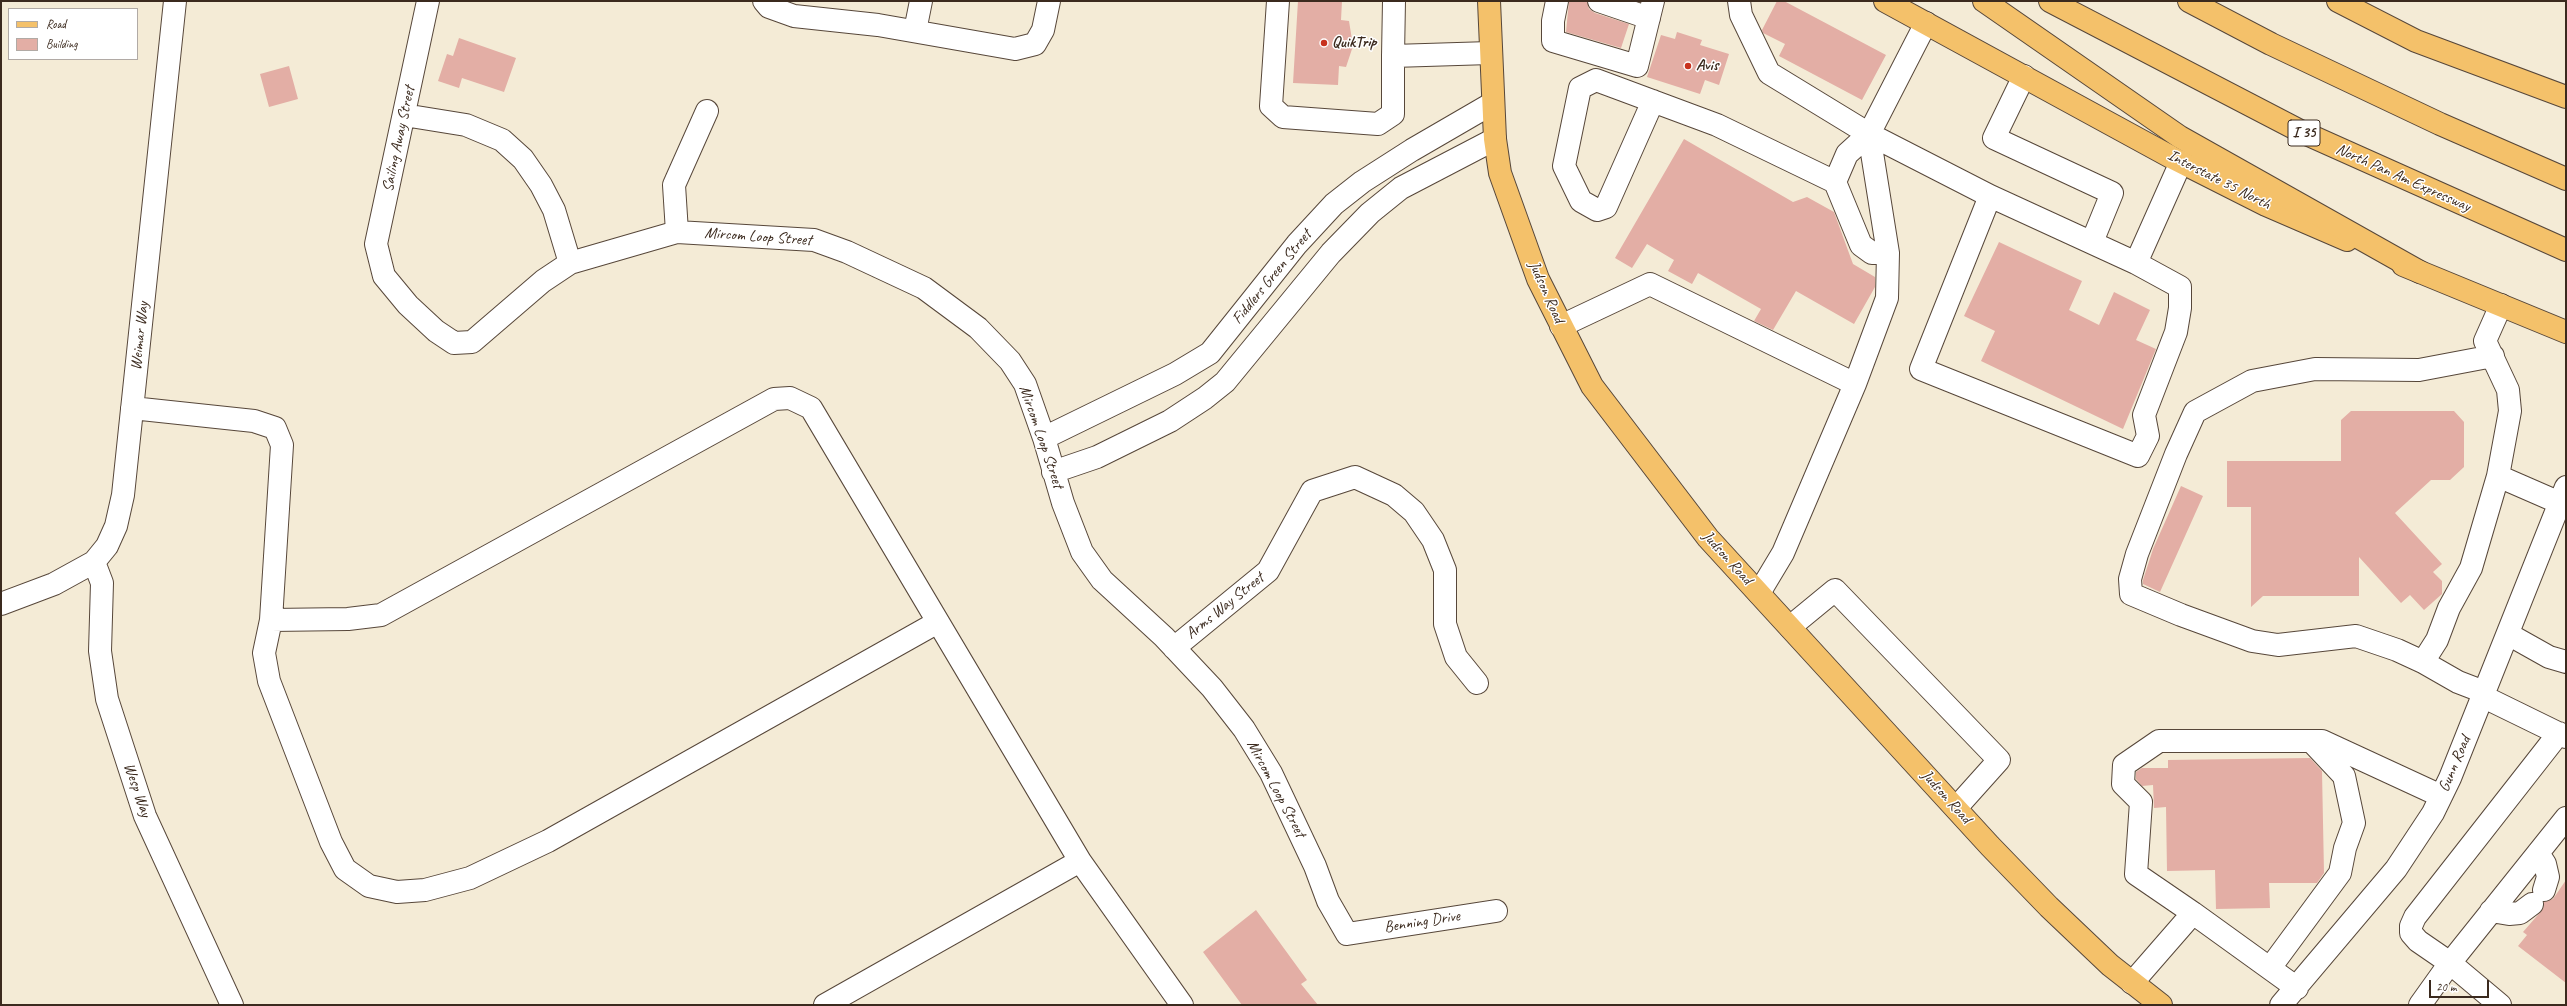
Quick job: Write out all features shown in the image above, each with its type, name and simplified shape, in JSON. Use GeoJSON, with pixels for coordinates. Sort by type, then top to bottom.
{"type":"FeatureCollection","features":[{"type":"Feature","properties":{"kind":"main road","name":"Judson Road"},"geometry":{"type":"LineString","coordinates":[[1489,1],[1490,53],[1495,139],[1500,173],[1538,279],[1592,386],[1708,538],[1956,808],[2049,907],[2132,983],[2161,1005]]}},
{"type":"Feature","properties":{"kind":"main road","name":"Interstate 35 North"},"geometry":{"type":"LineString","coordinates":[[1885,1],[2181,162],[2266,205],[2420,272],[2566,332]]}},
{"type":"Feature","properties":{"kind":"main road"},"geometry":{"type":"LineString","coordinates":[[1984,1],[2180,137],[2420,272]]}},
{"type":"Feature","properties":{"kind":"main road","name":"North Pan Am Expressway"},"geometry":{"type":"LineString","coordinates":[[2050,1],[2196,79],[2309,135],[2566,250]]}},
{"type":"Feature","properties":{"kind":"main road"},"geometry":{"type":"LineString","coordinates":[[2189,1],[2272,44],[2440,124],[2566,179]]}},
{"type":"Feature","properties":{"kind":"main road"},"geometry":{"type":"LineString","coordinates":[[2338,1],[2416,40],[2566,97]]}},
{"type":"Feature","properties":{"kind":"street","name":"Weimar Way"},"geometry":{"type":"LineString","coordinates":[[1,604],[54,584],[94,562],[108,546],[116,526],[123,495],[176,1]]}},
{"type":"Feature","properties":{"kind":"street","name":"Sailing Away Street"},"geometry":{"type":"LineString","coordinates":[[384,276],[376,244],[428,1]]}},
{"type":"Feature","properties":{"kind":"street"},"geometry":{"type":"LineString","coordinates":[[764,1],[769,7],[794,16],[915,31],[1015,49],[1035,44],[1043,30],[1050,1]]}},
{"type":"Feature","properties":{"kind":"street"},"geometry":{"type":"LineString","coordinates":[[915,31],[921,1]]}},
{"type":"Feature","properties":{"kind":"street"},"geometry":{"type":"LineString","coordinates":[[1278,1],[1271,106],[1282,117],[1378,124],[1393,114],[1394,1]]}},
{"type":"Feature","properties":{"kind":"street"},"geometry":{"type":"LineString","coordinates":[[1557,1],[1553,21],[1554,41],[1636,66],[1651,9],[1599,1]]}},
{"type":"Feature","properties":{"kind":"street"},"geometry":{"type":"LineString","coordinates":[[1739,1],[1741,15],[1769,73],[1869,134],[1990,196],[2136,263],[2180,287],[2180,308],[2176,332],[2144,415],[2148,436],[2138,456],[1922,369],[1990,196]]}},
{"type":"Feature","properties":{"kind":"street"},"geometry":{"type":"LineString","coordinates":[[1834,182],[1847,154],[1869,134],[1926,23]]}},
{"type":"Feature","properties":{"kind":"street"},"geometry":{"type":"LineString","coordinates":[[1393,56],[1490,53]]}},
{"type":"Feature","properties":{"kind":"street"},"geometry":{"type":"LineString","coordinates":[[2024,76],[1994,138],[2112,193],[2092,242]]}},
{"type":"Feature","properties":{"kind":"street"},"geometry":{"type":"LineString","coordinates":[[1653,101],[1606,207],[1597,210],[1581,200],[1564,166],[1580,88],[1596,80],[1653,101],[1717,125],[1834,182],[1861,245],[1872,253],[1888,253]]}},
{"type":"Feature","properties":{"kind":"street","name":"Fiddlers Green Street"},"geometry":{"type":"LineString","coordinates":[[1044,438],[1175,374],[1210,353],[1297,244],[1334,204],[1362,182],[1412,150],[1493,103]]}},
{"type":"Feature","properties":{"kind":"street"},"geometry":{"type":"LineString","coordinates":[[677,232],[674,185],[707,110]]}},
{"type":"Feature","properties":{"kind":"street"},"geometry":{"type":"LineString","coordinates":[[404,115],[466,125],[502,140],[523,159],[541,185],[554,210],[570,263]]}},
{"type":"Feature","properties":{"kind":"street"},"geometry":{"type":"LineString","coordinates":[[1759,593],[1783,553],[1855,384],[1888,298],[1888,253],[1869,134]]}},
{"type":"Feature","properties":{"kind":"street","name":"Fiddlers Green Street"},"geometry":{"type":"LineString","coordinates":[[1053,472],[1104,454],[1170,421],[1205,398],[1225,382],[1331,253],[1370,213],[1401,188],[1495,139]]}},
{"type":"Feature","properties":{"kind":"street"},"geometry":{"type":"LineString","coordinates":[[2136,263],[2181,162]]}},
{"type":"Feature","properties":{"kind":"street","name":"Mircom Loop Street"},"geometry":{"type":"LineString","coordinates":[[384,276],[408,306],[436,331],[454,343],[472,342],[527,294],[570,263],[677,232],[814,240],[924,288],[978,328],[1010,361],[1025,384],[1044,438],[1053,472],[1082,552],[1102,580],[1174,648],[1226,705],[1244,729],[1272,773],[1315,866],[1328,901],[1347,934]]}},
{"type":"Feature","properties":{"kind":"street"},"geometry":{"type":"LineString","coordinates":[[1561,326],[1650,284],[1855,384]]}},
{"type":"Feature","properties":{"kind":"street"},"geometry":{"type":"LineString","coordinates":[[2423,662],[2436,640],[2449,608],[2471,568],[2498,476],[2510,411],[2508,390],[2485,341],[2501,305]]}},
{"type":"Feature","properties":{"kind":"street"},"geometry":{"type":"LineString","coordinates":[[2493,356],[2419,370],[2315,369],[2252,381],[2195,412],[2156,505],[2130,579],[2131,594],[2181,615],[2252,641],[2278,644],[2356,636],[2397,650],[2563,735],[2415,917],[2410,926],[2412,934],[2418,941],[2450,963],[2500,1005]]}},
{"type":"Feature","properties":{"kind":"street"},"geometry":{"type":"LineString","coordinates":[[271,620],[348,619],[381,615],[774,399],[790,398],[811,408],[1080,861],[1182,1005]]}},
{"type":"Feature","properties":{"kind":"street"},"geometry":{"type":"LineString","coordinates":[[132,408],[254,421],[275,428],[282,445],[271,620],[264,653],[269,681],[331,842],[345,869],[369,886],[397,892],[425,890],[470,878],[548,841],[938,622]]}},
{"type":"Feature","properties":{"kind":"street"},"geometry":{"type":"LineString","coordinates":[[2498,476],[2563,495]]}},
{"type":"Feature","properties":{"kind":"street","name":"Arms Way Street"},"geometry":{"type":"LineString","coordinates":[[1174,648],[1268,571],[1312,490],[1355,477],[1394,495],[1414,512],[1433,540],[1445,570],[1445,624],[1456,657],[1477,683]]}},
{"type":"Feature","properties":{"kind":"street","name":"Gunn Road"},"geometry":{"type":"LineString","coordinates":[[2282,1005],[2414,846],[2441,796],[2508,634],[2563,495]]}},
{"type":"Feature","properties":{"kind":"street","name":"Wesp Way"},"geometry":{"type":"LineString","coordinates":[[94,562],[102,583],[100,651],[107,699],[145,816],[232,1005]]}},
{"type":"Feature","properties":{"kind":"street"},"geometry":{"type":"LineString","coordinates":[[1790,627],[1835,590],[1999,760],[1956,808]]}},
{"type":"Feature","properties":{"kind":"street"},"geometry":{"type":"LineString","coordinates":[[2508,634],[2549,657],[2566,662]]}},
{"type":"Feature","properties":{"kind":"street"},"geometry":{"type":"LineString","coordinates":[[2297,988],[2136,874],[2141,802],[2123,784],[2124,765],[2159,741],[2322,741],[2441,796]]}},
{"type":"Feature","properties":{"kind":"street"},"geometry":{"type":"LineString","coordinates":[[2270,968],[2340,873],[2345,848],[2354,823],[2344,776],[2311,741]]}},
{"type":"Feature","properties":{"kind":"street"},"geometry":{"type":"LineString","coordinates":[[2420,1005],[2450,963],[2566,818]]}},
{"type":"Feature","properties":{"kind":"street"},"geometry":{"type":"LineString","coordinates":[[2491,911],[2509,914],[2520,913],[2538,897],[2548,877],[2545,864],[2538,853]]}},
{"type":"Feature","properties":{"kind":"street"},"geometry":{"type":"LineString","coordinates":[[825,1005],[1080,861]]}},
{"type":"Feature","properties":{"kind":"street","name":"Benning Drive"},"geometry":{"type":"LineString","coordinates":[[1347,934],[1496,911]]}},
{"type":"Feature","properties":{"kind":"street"},"geometry":{"type":"LineString","coordinates":[[2132,983],[2193,913]]}},
{"type":"Feature","properties":{"kind":"building","name":"QuikTrip"},"geometry":{"type":"Polygon","coordinates":[[[1298,1],[1342,1],[1341,20],[1349,21],[1353,46],[1346,67],[1339,66],[1338,85],[1293,83],[1298,1]]]}},
{"type":"Feature","properties":{"kind":"building"},"geometry":{"type":"Polygon","coordinates":[[[1569,1],[1587,1],[1589,9],[1595,13],[1629,24],[1621,48],[1566,32],[1569,1]]]}},
{"type":"Feature","properties":{"kind":"building"},"geometry":{"type":"Polygon","coordinates":[[[1777,1],[1784,1],[1886,55],[1862,100],[1779,56],[1785,44],[1763,33],[1762,30],[1777,1]]]}},
{"type":"Feature","properties":{"kind":"building","name":"Avis"},"geometry":{"type":"Polygon","coordinates":[[[1677,32],[1702,40],[1700,45],[1729,54],[1719,85],[1705,80],[1700,94],[1647,77],[1661,35],[1675,39],[1677,32]]]}},
{"type":"Feature","properties":{"kind":"building"},"geometry":{"type":"Polygon","coordinates":[[[459,38],[516,58],[504,92],[462,78],[459,88],[438,81],[447,54],[453,56],[459,38]]]}},
{"type":"Feature","properties":{"kind":"building"},"geometry":{"type":"Polygon","coordinates":[[[289,66],[298,99],[269,107],[260,74],[289,66]]]}},
{"type":"Feature","properties":{"kind":"building"},"geometry":{"type":"Polygon","coordinates":[[[1684,139],[1793,202],[1807,197],[1834,212],[1853,264],[1875,277],[1875,287],[1854,324],[1796,291],[1773,330],[1754,321],[1761,309],[1698,273],[1692,284],[1668,271],[1674,260],[1647,244],[1632,268],[1615,258],[1684,139]]]}},
{"type":"Feature","properties":{"kind":"building"},"geometry":{"type":"Polygon","coordinates":[[[1999,242],[2082,281],[2069,310],[2099,325],[2114,292],[2150,310],[2136,340],[2156,349],[2123,429],[1981,361],[1995,331],[1964,316],[1999,242]]]}},
{"type":"Feature","properties":{"kind":"building"},"geometry":{"type":"Polygon","coordinates":[[[2351,411],[2454,411],[2464,422],[2464,467],[2450,480],[2431,480],[2395,513],[2442,564],[2433,572],[2442,581],[2442,594],[2424,610],[2410,595],[2401,603],[2359,557],[2359,596],[2263,596],[2251,607],[2251,507],[2227,507],[2227,461],[2341,461],[2341,420],[2351,411]]]}},
{"type":"Feature","properties":{"kind":"building"},"geometry":{"type":"Polygon","coordinates":[[[2181,486],[2203,496],[2160,592],[2143,584],[2143,580],[2153,549],[2181,486]]]}},
{"type":"Feature","properties":{"kind":"building"},"geometry":{"type":"Polygon","coordinates":[[[2310,758],[2322,771],[2324,873],[2317,883],[2269,883],[2270,908],[2216,909],[2215,870],[2167,871],[2166,807],[2154,808],[2153,785],[2142,786],[2136,779],[2136,772],[2142,768],[2168,768],[2168,760],[2310,758]]]}},
{"type":"Feature","properties":{"kind":"building"},"geometry":{"type":"Polygon","coordinates":[[[2566,880],[2566,983],[2518,946],[2527,935],[2523,932],[2543,909],[2544,902],[2553,899],[2566,880]]]}},
{"type":"Feature","properties":{"kind":"building"},"geometry":{"type":"Polygon","coordinates":[[[1256,910],[1307,980],[1301,984],[1318,1005],[1242,1005],[1203,952],[1256,910]]]}},
{"type":"Feature","properties":{"kind":"place","name":"QuikTrip"},"geometry":{"type":"Point","coordinates":[1324,43]}},
{"type":"Feature","properties":{"kind":"place","name":"Avis"},"geometry":{"type":"Point","coordinates":[1688,66]}}]}
